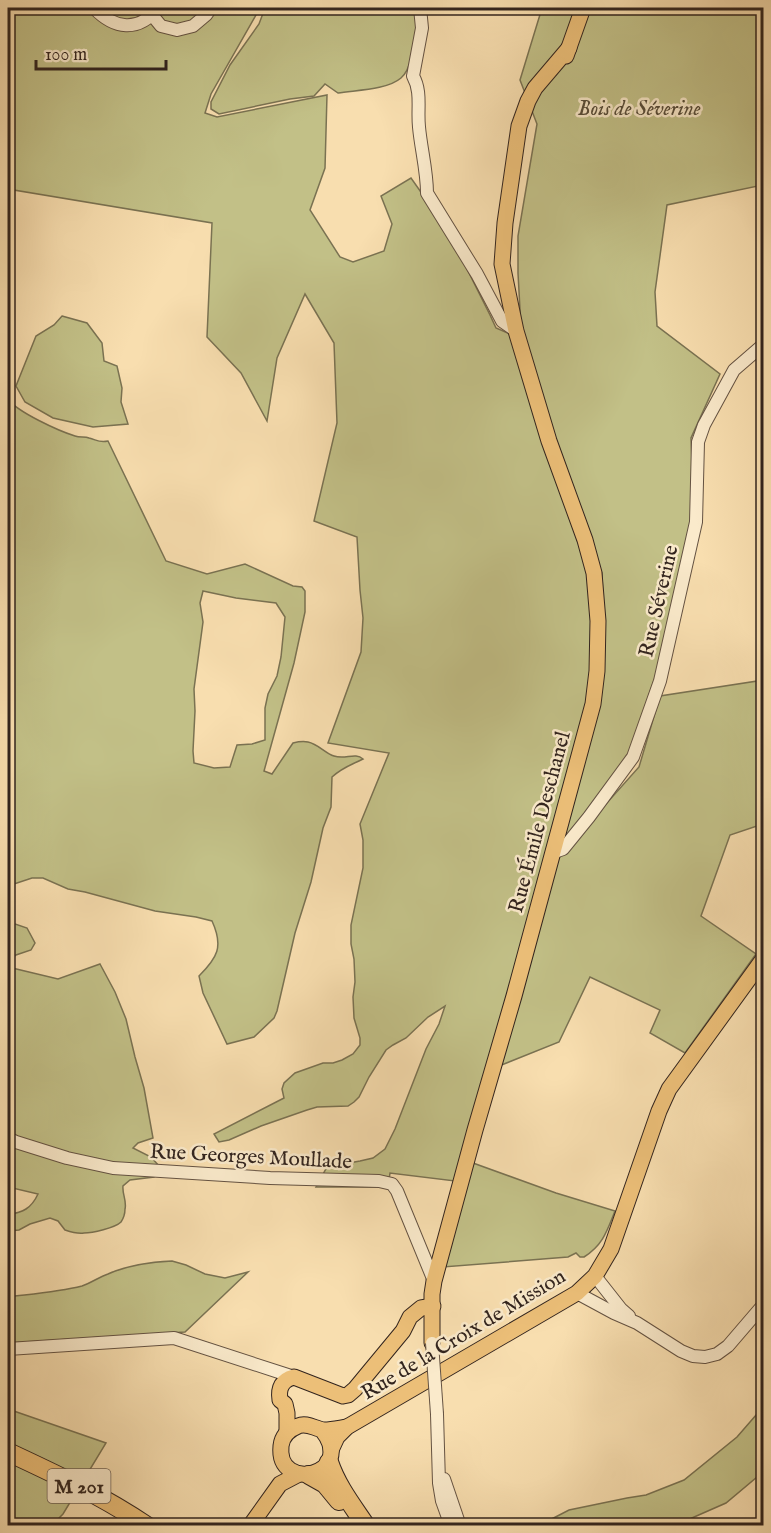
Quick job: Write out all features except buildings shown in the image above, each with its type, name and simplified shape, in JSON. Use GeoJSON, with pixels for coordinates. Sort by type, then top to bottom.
{"type":"FeatureCollection","features":[{"type":"Feature","properties":{"kind":"highway","name":"M 201"},"geometry":{"type":"LineString","coordinates":[[8,1452],[120,1507],[147,1526]]}},
{"type":"Feature","properties":{"kind":"highway"},"geometry":{"type":"LineString","coordinates":[[330,1456],[334,1476],[366,1526]]}},
{"type":"Feature","properties":{"kind":"highway","name":"M 201"},"geometry":{"type":"LineString","coordinates":[[8,1461],[90,1502],[130,1526]]}},
{"type":"Feature","properties":{"kind":"highway"},"geometry":{"type":"LineString","coordinates":[[304,1474],[326,1484],[355,1526]]}},
{"type":"Feature","properties":{"kind":"main road","name":"Rue Émile Deschanel"},"geometry":{"type":"LineString","coordinates":[[432,1337],[434,1281],[593,704],[597,671],[598,621],[594,573],[585,540],[549,441],[516,331],[502,264],[507,204],[519,126],[535,88],[569,48],[583,8]]}},
{"type":"Feature","properties":{"kind":"main road","name":"Rue de la Croix de Mission"},"geometry":{"type":"LineString","coordinates":[[347,1427],[577,1293],[595,1276],[611,1249],[659,1111],[669,1089],[764,958]]}},
{"type":"Feature","properties":{"kind":"main road"},"geometry":{"type":"LineString","coordinates":[[294,1428],[279,1395],[281,1385],[286,1379],[294,1377],[343,1396],[348,1395],[403,1331],[410,1317],[422,1308],[433,1306]]}},
{"type":"Feature","properties":{"kind":"main road"},"geometry":{"type":"LineString","coordinates":[[403,1331],[413,1328],[432,1337]]}},
{"type":"Feature","properties":{"kind":"main road"},"geometry":{"type":"LineString","coordinates":[[286,1408],[289,1394],[293,1390],[321,1388]]}},
{"type":"Feature","properties":{"kind":"main road"},"geometry":{"type":"LineString","coordinates":[[304,1474],[290,1469],[284,1463],[280,1451],[281,1442],[294,1428],[313,1426],[322,1430],[328,1437],[330,1456]]}},
{"type":"Feature","properties":{"kind":"main road"},"geometry":{"type":"LineString","coordinates":[[322,1430],[347,1427]]}},
{"type":"Feature","properties":{"kind":"main road"},"geometry":{"type":"LineString","coordinates":[[280,1484],[304,1474],[320,1472],[330,1456],[337,1437],[347,1427]]}},
{"type":"Feature","properties":{"kind":"main road"},"geometry":{"type":"LineString","coordinates":[[250,1526],[280,1484],[284,1463]]}},
{"type":"Feature","properties":{"kind":"street"},"geometry":{"type":"LineString","coordinates":[[94,8],[114,24],[128,25],[143,22],[155,11],[160,26],[177,30],[193,26],[211,8]]}},
{"type":"Feature","properties":{"kind":"street"},"geometry":{"type":"LineString","coordinates":[[420,8],[422,28],[413,76],[419,92],[418,125],[427,180],[427,194],[477,274],[502,321],[516,331]]}},
{"type":"Feature","properties":{"kind":"street","name":"Rue Séverine"},"geometry":{"type":"LineString","coordinates":[[552,853],[563,849],[633,757],[660,681],[696,522],[698,442],[704,425],[734,370],[764,344]]}},
{"type":"Feature","properties":{"kind":"street","name":"Rue Georges Moullade"},"geometry":{"type":"LineString","coordinates":[[8,1138],[67,1158],[113,1168],[270,1178],[379,1181],[392,1184],[397,1191],[434,1281]]}},
{"type":"Feature","properties":{"kind":"street"},"geometry":{"type":"LineString","coordinates":[[595,1276],[621,1309],[637,1323]]}},
{"type":"Feature","properties":{"kind":"street"},"geometry":{"type":"LineString","coordinates":[[577,1293],[637,1323],[687,1353],[705,1357],[717,1354],[728,1346],[764,1304]]}},
{"type":"Feature","properties":{"kind":"street"},"geometry":{"type":"LineString","coordinates":[[432,1337],[439,1483],[442,1501],[451,1526]]}},
{"type":"Feature","properties":{"kind":"street"},"geometry":{"type":"LineString","coordinates":[[8,1349],[174,1338],[294,1377]]}},
{"type":"Feature","properties":{"kind":"street"},"geometry":{"type":"LineString","coordinates":[[438,1461],[460,1526]]}},
{"type":"Feature","properties":{"kind":"green space"},"geometry":{"type":"Polygon","coordinates":[[[8,8],[260,8],[211,94],[205,113],[217,117],[327,95],[325,168],[310,210],[340,257],[353,262],[384,251],[392,224],[381,196],[411,178],[447,229],[496,328],[510,334],[588,573],[594,628],[587,709],[455,1181],[390,1173],[388,1187],[316,1187],[327,1167],[373,1158],[385,1149],[445,1006],[428,1017],[406,1038],[386,1050],[359,1097],[348,1106],[317,1107],[261,1126],[229,1140],[219,1142],[214,1134],[284,1098],[282,1089],[284,1083],[295,1073],[323,1063],[342,1060],[353,1054],[360,1045],[354,1018],[355,982],[351,925],[363,868],[363,840],[360,824],[389,753],[328,743],[361,652],[363,618],[357,537],[314,521],[337,423],[334,343],[305,294],[277,358],[267,421],[241,373],[207,337],[212,223],[8,189],[8,8]]]}},
{"type":"Feature","properties":{"kind":"green space"},"geometry":{"type":"Polygon","coordinates":[[[265,8],[416,8],[417,36],[410,63],[401,78],[388,85],[338,93],[325,84],[314,96],[219,114],[211,109],[211,102],[230,65],[259,24],[265,8]]]}},
{"type":"Feature","properties":{"kind":"green space","name":"Bois de Séverine"},"geometry":{"type":"Polygon","coordinates":[[[542,8],[763,8],[763,185],[667,205],[655,292],[657,326],[720,374],[691,438],[693,486],[691,529],[661,660],[626,762],[564,837],[604,638],[602,573],[593,554],[542,404],[521,328],[518,236],[537,124],[520,80],[542,8]]]}},
{"type":"Feature","properties":{"kind":"green space"},"geometry":{"type":"Polygon","coordinates":[[[62,316],[87,323],[102,343],[104,361],[117,366],[122,388],[121,402],[128,424],[93,427],[53,418],[25,402],[16,386],[36,336],[54,325],[62,316]]]}},
{"type":"Feature","properties":{"kind":"green space"},"geometry":{"type":"Polygon","coordinates":[[[8,399],[29,415],[59,430],[77,437],[108,441],[166,561],[207,574],[245,564],[293,586],[302,587],[305,591],[305,612],[294,663],[264,771],[272,774],[293,743],[298,742],[312,743],[334,756],[357,756],[363,759],[332,777],[331,807],[323,828],[311,882],[295,933],[277,1011],[274,1018],[254,1037],[227,1044],[203,993],[199,976],[214,958],[218,945],[212,921],[155,911],[68,889],[43,878],[32,878],[8,886],[8,399]],[[203,591],[200,603],[203,622],[194,689],[194,763],[214,768],[230,767],[237,745],[265,740],[265,708],[268,694],[277,676],[281,657],[285,617],[276,603],[203,591]]]}},
{"type":"Feature","properties":{"kind":"green space"},"geometry":{"type":"Polygon","coordinates":[[[763,632],[763,824],[730,835],[701,916],[756,954],[685,1053],[650,1033],[660,1010],[590,977],[559,1042],[499,1066],[556,860],[639,767],[660,696],[757,681],[763,632]]]}},
{"type":"Feature","properties":{"kind":"green space"},"geometry":{"type":"Polygon","coordinates":[[[8,903],[12,923],[27,928],[35,943],[31,950],[16,955],[8,962],[8,903]]]}},
{"type":"Feature","properties":{"kind":"green space"},"geometry":{"type":"Polygon","coordinates":[[[100,964],[126,1019],[144,1088],[153,1138],[138,1143],[133,1148],[151,1157],[159,1166],[154,1177],[130,1180],[123,1186],[124,1214],[121,1222],[114,1226],[103,1230],[77,1233],[65,1230],[58,1221],[50,1218],[19,1230],[8,1231],[8,1215],[26,1209],[38,1194],[8,1187],[8,967],[58,979],[100,964]]]}},
{"type":"Feature","properties":{"kind":"green space"},"geometry":{"type":"Polygon","coordinates":[[[473,1163],[556,1193],[615,1211],[604,1237],[596,1248],[584,1257],[576,1253],[568,1257],[443,1267],[473,1163]]]}},
{"type":"Feature","properties":{"kind":"green space"},"geometry":{"type":"Polygon","coordinates":[[[172,1261],[205,1274],[225,1278],[248,1272],[185,1332],[8,1343],[8,1297],[73,1288],[123,1268],[172,1261]]]}},
{"type":"Feature","properties":{"kind":"green space"},"geometry":{"type":"Polygon","coordinates":[[[763,1407],[763,1472],[726,1503],[676,1525],[540,1525],[569,1510],[646,1495],[684,1480],[737,1437],[763,1407]]]}},
{"type":"Feature","properties":{"kind":"green space"},"geometry":{"type":"Polygon","coordinates":[[[8,1409],[106,1443],[63,1514],[52,1525],[8,1526],[8,1409]]]}}]}
